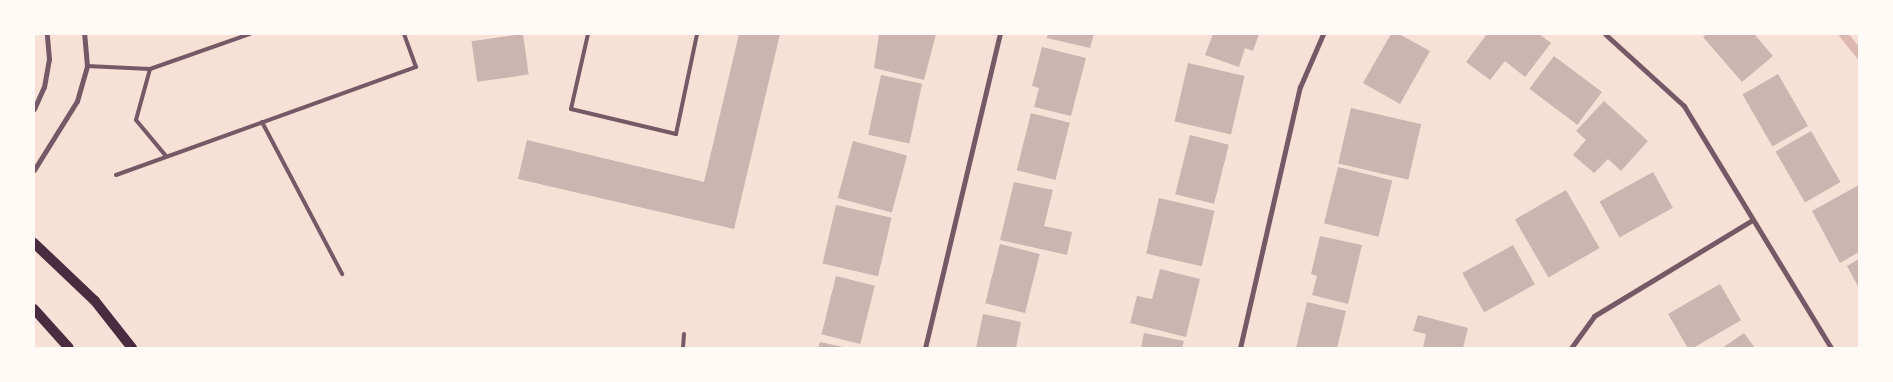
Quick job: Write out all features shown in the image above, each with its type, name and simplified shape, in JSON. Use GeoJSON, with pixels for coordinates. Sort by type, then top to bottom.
{"type":"FeatureCollection","features":[{"type":"Feature","properties":{"kind":"main road"},"geometry":{"type":"LineString","coordinates":[[34,243],[94,301],[132,348]]}},
{"type":"Feature","properties":{"kind":"main road"},"geometry":{"type":"LineString","coordinates":[[34,309],[68,348]]}},
{"type":"Feature","properties":{"kind":"street"},"geometry":{"type":"LineString","coordinates":[[34,109],[44,87],[49,59],[47,34]]}},
{"type":"Feature","properties":{"kind":"street"},"geometry":{"type":"LineString","coordinates":[[34,170],[77,101],[87,66],[84,34]]}},
{"type":"Feature","properties":{"kind":"street"},"geometry":{"type":"LineString","coordinates":[[925,348],[1000,34]]}},
{"type":"Feature","properties":{"kind":"street"},"geometry":{"type":"LineString","coordinates":[[1240,348],[1300,87],[1323,34]]}},
{"type":"Feature","properties":{"kind":"street"},"geometry":{"type":"LineString","coordinates":[[1605,34],[1684,106],[1751,221],[1831,348]]}},
{"type":"Feature","properties":{"kind":"street"},"geometry":{"type":"LineString","coordinates":[[1571,348],[1594,316],[1751,221]]}},
{"type":"Feature","properties":{"kind":"lane"},"geometry":{"type":"LineString","coordinates":[[87,66],[150,69],[250,34]]}},
{"type":"Feature","properties":{"kind":"lane"},"geometry":{"type":"LineString","coordinates":[[116,175],[416,67],[404,34]]}},
{"type":"Feature","properties":{"kind":"lane"},"geometry":{"type":"LineString","coordinates":[[588,34],[571,109],[676,134],[697,34]]}},
{"type":"Feature","properties":{"kind":"lane"},"geometry":{"type":"LineString","coordinates":[[150,69],[136,120],[166,156]]}},
{"type":"Feature","properties":{"kind":"lane"},"geometry":{"type":"LineString","coordinates":[[262,122],[342,274]]}},
{"type":"Feature","properties":{"kind":"lane"},"geometry":{"type":"LineString","coordinates":[[683,348],[684,334]]}},
{"type":"Feature","properties":{"kind":"building"},"geometry":{"type":"Polygon","coordinates":[[[523,34],[529,75],[477,82],[472,41],[523,34]]]}},
{"type":"Feature","properties":{"kind":"building"},"geometry":{"type":"Polygon","coordinates":[[[739,34],[780,34],[734,229],[518,179],[527,140],[704,182],[739,34]]]}},
{"type":"Feature","properties":{"kind":"building"},"geometry":{"type":"Polygon","coordinates":[[[879,34],[936,34],[924,80],[874,68],[879,34]]]}},
{"type":"Feature","properties":{"kind":"building"},"geometry":{"type":"Polygon","coordinates":[[[1048,34],[1094,34],[1090,48],[1047,38],[1048,34]]]}},
{"type":"Feature","properties":{"kind":"building"},"geometry":{"type":"Polygon","coordinates":[[[1213,34],[1259,34],[1253,51],[1245,48],[1239,67],[1205,55],[1213,34]]]}},
{"type":"Feature","properties":{"kind":"building"},"geometry":{"type":"Polygon","coordinates":[[[1391,34],[1399,34],[1430,51],[1400,104],[1363,83],[1391,34]]]}},
{"type":"Feature","properties":{"kind":"building"},"geometry":{"type":"Polygon","coordinates":[[[1487,34],[1539,34],[1551,43],[1525,77],[1505,61],[1490,80],[1466,62],[1487,34]]]}},
{"type":"Feature","properties":{"kind":"building"},"geometry":{"type":"Polygon","coordinates":[[[1707,34],[1754,34],[1773,56],[1742,82],[1703,37],[1707,34]]]}},
{"type":"Feature","properties":{"kind":"building"},"geometry":{"type":"Polygon","coordinates":[[[1042,47],[1086,58],[1071,116],[1034,107],[1039,88],[1032,86],[1042,47]]]}},
{"type":"Feature","properties":{"kind":"building"},"geometry":{"type":"Polygon","coordinates":[[[1554,56],[1602,92],[1577,125],[1529,89],[1554,56]]]}},
{"type":"Feature","properties":{"kind":"building"},"geometry":{"type":"Polygon","coordinates":[[[1188,63],[1245,76],[1231,135],[1175,121],[1188,63]]]}},
{"type":"Feature","properties":{"kind":"building"},"geometry":{"type":"Polygon","coordinates":[[[1778,74],[1808,126],[1772,146],[1742,94],[1778,74]]]}},
{"type":"Feature","properties":{"kind":"building"},"geometry":{"type":"Polygon","coordinates":[[[881,75],[922,84],[909,143],[868,135],[881,75]]]}},
{"type":"Feature","properties":{"kind":"building"},"geometry":{"type":"Polygon","coordinates":[[[1604,101],[1648,141],[1621,171],[1608,159],[1594,173],[1573,155],[1586,140],[1576,131],[1604,101]]]}},
{"type":"Feature","properties":{"kind":"building"},"geometry":{"type":"Polygon","coordinates":[[[1351,108],[1421,124],[1408,180],[1338,164],[1351,108]]]}},
{"type":"Feature","properties":{"kind":"building"},"geometry":{"type":"Polygon","coordinates":[[[1031,113],[1070,123],[1056,180],[1017,170],[1031,113]]]}},
{"type":"Feature","properties":{"kind":"building"},"geometry":{"type":"Polygon","coordinates":[[[1811,131],[1840,182],[1805,203],[1775,152],[1811,131]]]}},
{"type":"Feature","properties":{"kind":"building"},"geometry":{"type":"Polygon","coordinates":[[[1190,135],[1229,145],[1214,204],[1175,194],[1190,135]]]}},
{"type":"Feature","properties":{"kind":"building"},"geometry":{"type":"Polygon","coordinates":[[[853,141],[907,155],[892,212],[838,198],[853,141]]]}},
{"type":"Feature","properties":{"kind":"building"},"geometry":{"type":"Polygon","coordinates":[[[1338,167],[1392,181],[1378,237],[1324,223],[1338,167]]]}},
{"type":"Feature","properties":{"kind":"building"},"geometry":{"type":"Polygon","coordinates":[[[1653,172],[1673,208],[1620,237],[1600,202],[1653,172]]]}},
{"type":"Feature","properties":{"kind":"building"},"geometry":{"type":"Polygon","coordinates":[[[1014,182],[1053,190],[1044,226],[1072,232],[1067,255],[1000,240],[1014,182]]]}},
{"type":"Feature","properties":{"kind":"building"},"geometry":{"type":"Polygon","coordinates":[[[1859,185],[1859,252],[1840,263],[1812,211],[1859,185]]]}},
{"type":"Feature","properties":{"kind":"building"},"geometry":{"type":"Polygon","coordinates":[[[1566,190],[1600,248],[1548,278],[1515,220],[1566,190]]]}},
{"type":"Feature","properties":{"kind":"building"},"geometry":{"type":"Polygon","coordinates":[[[1159,198],[1215,211],[1202,266],[1146,254],[1159,198]]]}},
{"type":"Feature","properties":{"kind":"building"},"geometry":{"type":"Polygon","coordinates":[[[836,205],[892,218],[878,276],[823,263],[836,205]]]}},
{"type":"Feature","properties":{"kind":"building"},"geometry":{"type":"Polygon","coordinates":[[[1320,236],[1362,245],[1348,304],[1312,295],[1317,276],[1311,274],[1320,236]]]}},
{"type":"Feature","properties":{"kind":"building"},"geometry":{"type":"Polygon","coordinates":[[[1000,244],[1040,254],[1025,313],[985,303],[1000,244]]]}},
{"type":"Feature","properties":{"kind":"building"},"geometry":{"type":"Polygon","coordinates":[[[1513,245],[1535,284],[1484,312],[1462,273],[1513,245]]]}},
{"type":"Feature","properties":{"kind":"building"},"geometry":{"type":"Polygon","coordinates":[[[1859,259],[1859,288],[1847,266],[1859,259]]]}},
{"type":"Feature","properties":{"kind":"building"},"geometry":{"type":"Polygon","coordinates":[[[1160,269],[1200,279],[1186,337],[1130,323],[1137,296],[1152,299],[1160,269]]]}},
{"type":"Feature","properties":{"kind":"building"},"geometry":{"type":"Polygon","coordinates":[[[836,276],[875,286],[860,344],[821,334],[836,276]]]}},
{"type":"Feature","properties":{"kind":"building"},"geometry":{"type":"Polygon","coordinates":[[[1720,284],[1741,320],[1693,348],[1688,348],[1668,314],[1720,284]]]}},
{"type":"Feature","properties":{"kind":"building"},"geometry":{"type":"Polygon","coordinates":[[[1307,302],[1346,311],[1337,348],[1296,348],[1307,302]]]}},
{"type":"Feature","properties":{"kind":"building"},"geometry":{"type":"Polygon","coordinates":[[[983,314],[1021,322],[1016,348],[976,348],[983,314]]]}},
{"type":"Feature","properties":{"kind":"building"},"geometry":{"type":"Polygon","coordinates":[[[1418,315],[1468,328],[1463,348],[1423,348],[1426,334],[1413,331],[1418,315]]]}},
{"type":"Feature","properties":{"kind":"building"},"geometry":{"type":"Polygon","coordinates":[[[1144,333],[1184,341],[1182,348],[1141,348],[1144,333]]]}},
{"type":"Feature","properties":{"kind":"building"},"geometry":{"type":"Polygon","coordinates":[[[1744,333],[1755,348],[1722,348],[1744,333]]]}},
{"type":"Feature","properties":{"kind":"building"},"geometry":{"type":"Polygon","coordinates":[[[820,342],[843,347],[843,348],[818,348],[820,342]]]}},
{"type":"Feature","properties":{"kind":"waterway"},"geometry":{"type":"LineString","coordinates":[[1843,34],[1859,54]]}}]}
